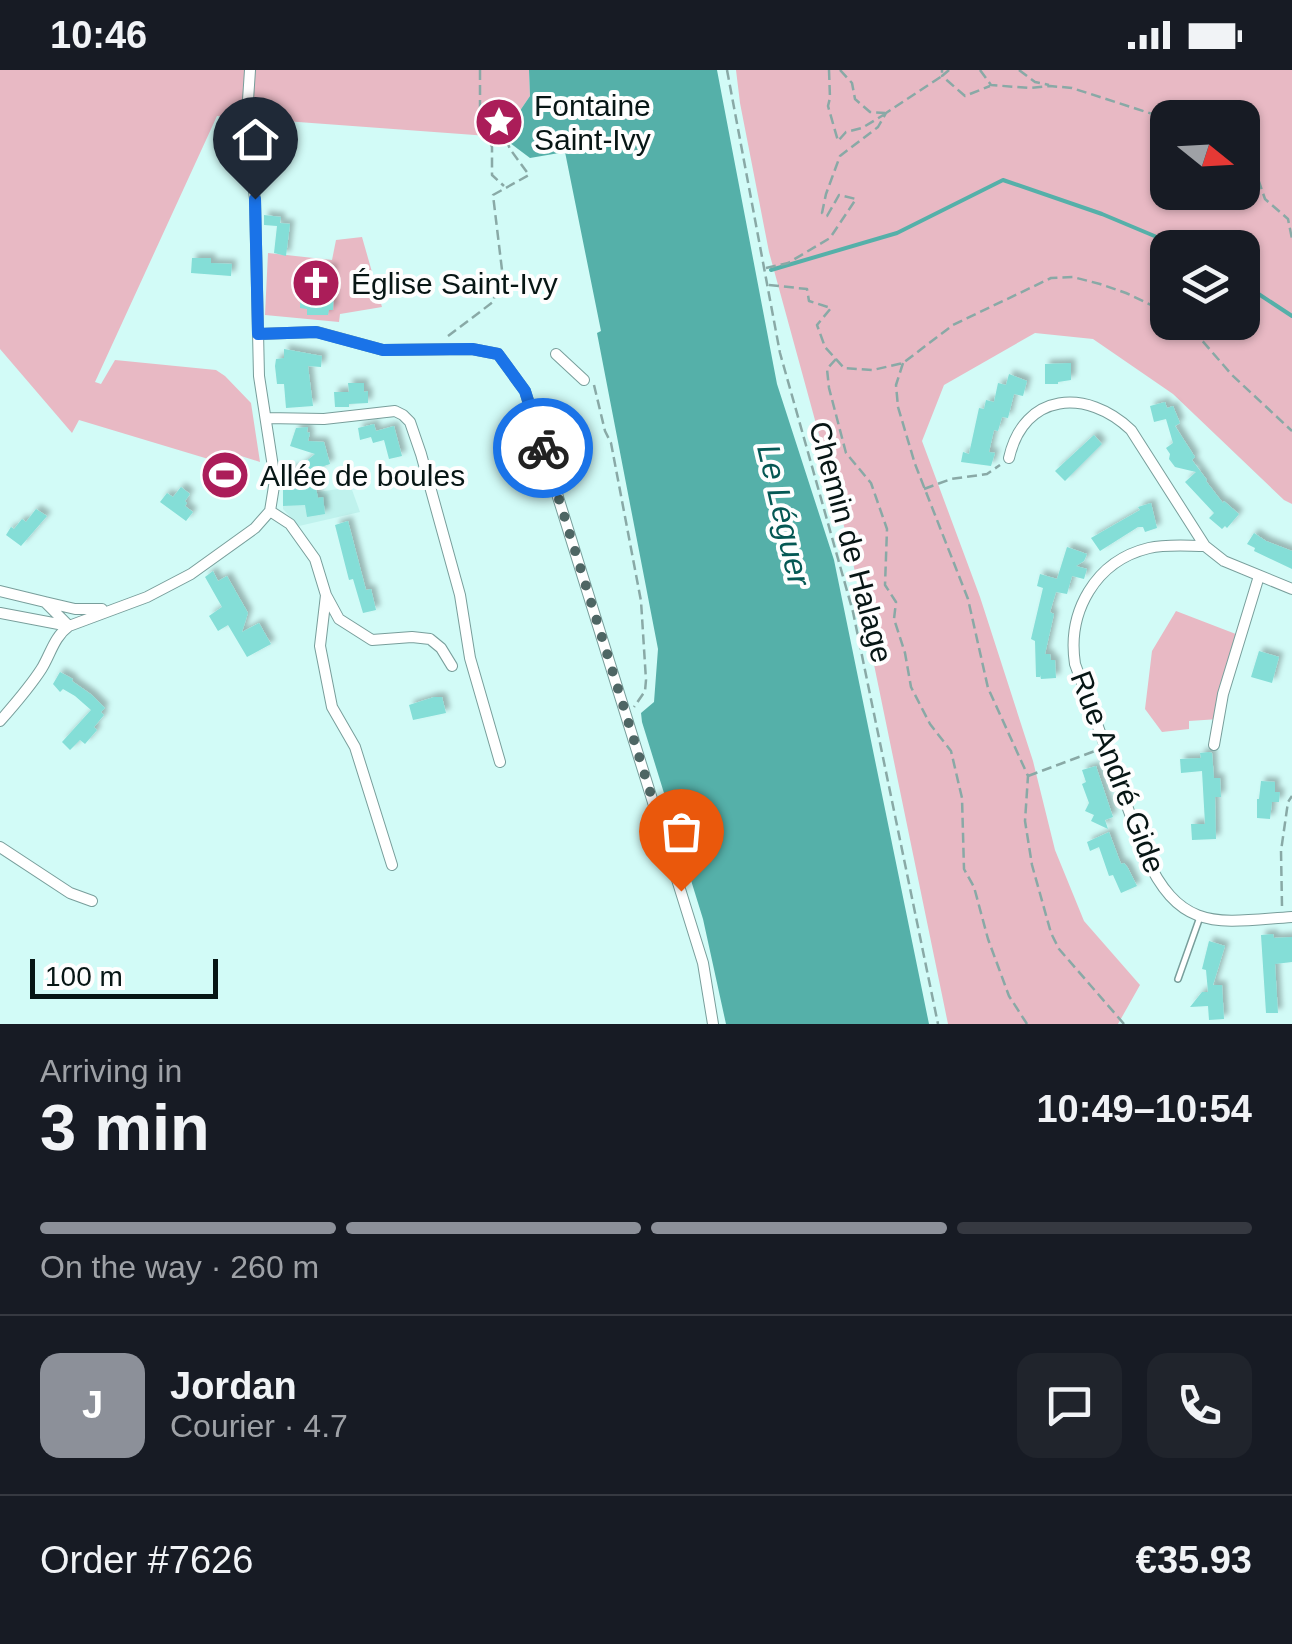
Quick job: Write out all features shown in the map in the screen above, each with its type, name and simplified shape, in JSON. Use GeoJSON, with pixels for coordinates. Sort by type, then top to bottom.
{"type":"FeatureCollection","features":[{"type":"Feature","properties":{"kind":"street"},"geometry":{"type":"LineString","coordinates":[[0,721],[43,667],[58,634],[191,574],[255,528],[270,511],[275,480],[260,376],[255,199],[246,130],[250,70]]}},
{"type":"Feature","properties":{"kind":"street"},"geometry":{"type":"LineString","coordinates":[[258,334],[316,332],[383,350],[472,349],[498,354],[525,391],[703,963],[713,1024]]}},
{"type":"Feature","properties":{"kind":"street"},"geometry":{"type":"LineString","coordinates":[[556,354],[584,380]]}},
{"type":"Feature","properties":{"kind":"street"},"geometry":{"type":"LineString","coordinates":[[1009,458],[1013,442],[1037,411],[1064,402],[1104,410],[1131,430],[1205,546],[1224,561],[1292,589]]}},
{"type":"Feature","properties":{"kind":"street"},"geometry":{"type":"LineString","coordinates":[[266,418],[324,418],[394,411],[410,422],[460,596],[470,658],[500,762]]}},
{"type":"Feature","properties":{"kind":"street"},"geometry":{"type":"LineString","coordinates":[[270,511],[290,524],[315,559],[339,619],[372,640],[430,639],[442,648],[452,666]]}},
{"type":"Feature","properties":{"kind":"street","name":"Rue André Gide"},"geometry":{"type":"LineString","coordinates":[[1200,917],[1165,891],[1155,877],[1075,664],[1074,634],[1082,602],[1092,584],[1120,560],[1164,546],[1205,546]]}},
{"type":"Feature","properties":{"kind":"street"},"geometry":{"type":"LineString","coordinates":[[1214,745],[1223,694],[1258,576]]}},
{"type":"Feature","properties":{"kind":"street"},"geometry":{"type":"LineString","coordinates":[[0,591],[88,610],[147,597]]}},
{"type":"Feature","properties":{"kind":"street"},"geometry":{"type":"LineString","coordinates":[[326,594],[320,646],[332,707],[355,746],[392,865]]}},
{"type":"Feature","properties":{"kind":"street"},"geometry":{"type":"LineString","coordinates":[[45,602],[69,626]]}},
{"type":"Feature","properties":{"kind":"street"},"geometry":{"type":"LineString","coordinates":[[0,613],[69,626]]}},
{"type":"Feature","properties":{"kind":"street"},"geometry":{"type":"LineString","coordinates":[[0,847],[70,893],[92,901]]}},
{"type":"Feature","properties":{"kind":"street"},"geometry":{"type":"LineString","coordinates":[[1200,917],[1227,922],[1287,918]]}},
{"type":"Feature","properties":{"kind":"lane"},"geometry":{"type":"LineString","coordinates":[[1178,979],[1200,917]]}},
{"type":"Feature","properties":{"kind":"path"},"geometry":{"type":"LineString","coordinates":[[480,70],[480,119],[492,147],[492,175],[505,187]]}},
{"type":"Feature","properties":{"kind":"path","name":"Chemin de Halage"},"geometry":{"type":"LineString","coordinates":[[726,70],[780,353],[853,612],[938,1024]]}},
{"type":"Feature","properties":{"kind":"path"},"geometry":{"type":"LineString","coordinates":[[829,70],[828,106],[838,141],[846,132],[862,128],[949,70]]}},
{"type":"Feature","properties":{"kind":"path"},"geometry":{"type":"LineString","coordinates":[[840,70],[852,84],[855,99],[870,112],[886,113]]}},
{"type":"Feature","properties":{"kind":"path"},"geometry":{"type":"LineString","coordinates":[[980,70],[991,85]]}},
{"type":"Feature","properties":{"kind":"path"},"geometry":{"type":"LineString","coordinates":[[1020,70],[1036,82],[1072,88],[1150,113]]}},
{"type":"Feature","properties":{"kind":"path"},"geometry":{"type":"LineString","coordinates":[[942,73],[964,96],[991,85],[1050,86]]}},
{"type":"Feature","properties":{"kind":"path"},"geometry":{"type":"LineString","coordinates":[[764,269],[788,264],[830,238],[856,198],[839,195],[827,216],[822,213],[840,156],[878,127],[886,113]]}},
{"type":"Feature","properties":{"kind":"path"},"geometry":{"type":"LineString","coordinates":[[430,349],[493,302],[502,270],[492,195],[529,175],[510,149],[499,122],[480,119]]}},
{"type":"Feature","properties":{"kind":"path"},"geometry":{"type":"LineString","coordinates":[[1260,187],[1264,200],[1288,219],[1292,239]]}},
{"type":"Feature","properties":{"kind":"path"},"geometry":{"type":"LineString","coordinates":[[768,285],[808,290],[808,301],[831,308],[817,325],[825,347],[844,368],[873,370],[904,362],[953,325],[1051,278],[1073,277],[1100,284],[1150,304]]}},
{"type":"Feature","properties":{"kind":"path"},"geometry":{"type":"LineString","coordinates":[[1202,340],[1292,431]]}},
{"type":"Feature","properties":{"kind":"path"},"geometry":{"type":"LineString","coordinates":[[836,359],[827,369],[829,388],[846,453],[871,483],[887,529],[885,585],[896,602],[894,620],[906,653],[911,687],[930,724],[951,751],[962,798],[964,869],[974,887],[988,939],[1010,996],[1026,1024]]}},
{"type":"Feature","properties":{"kind":"path"},"geometry":{"type":"LineString","coordinates":[[904,362],[896,385],[898,407],[924,489],[968,599],[988,688],[1028,776],[1025,821],[1032,866],[1051,933],[1059,948],[1124,1024]]}},
{"type":"Feature","properties":{"kind":"path"},"geometry":{"type":"LineString","coordinates":[[584,380],[593,382],[611,443],[641,601],[645,692],[633,708]]}},
{"type":"Feature","properties":{"kind":"path"},"geometry":{"type":"LineString","coordinates":[[924,489],[987,474],[1009,458]]}},
{"type":"Feature","properties":{"kind":"path"},"geometry":{"type":"LineString","coordinates":[[1028,776],[1106,747]]}},
{"type":"Feature","properties":{"kind":"path"},"geometry":{"type":"LineString","coordinates":[[1287,918],[1280,851],[1292,796]]}},
{"type":"Feature","properties":{"kind":"path"},"geometry":{"type":"LineString","coordinates":[[1280,851],[1292,851]]}},
{"type":"Feature","properties":{"kind":"shaded area"},"geometry":{"type":"Polygon","coordinates":[[[0,70],[529,70],[530,96],[502,137],[217,116],[95,382],[101,384],[115,360],[216,370],[251,403],[260,462],[222,450],[216,453],[215,461],[79,420],[72,433],[0,349],[0,70]]]}},
{"type":"Feature","properties":{"kind":"shaded area"},"geometry":{"type":"Polygon","coordinates":[[[736,70],[1292,70],[1292,504],[1173,394],[1093,339],[1035,333],[944,385],[922,441],[980,597],[1033,761],[1055,850],[1084,921],[1140,985],[1118,1024],[948,1024],[850,548],[769,252],[736,70]]]}},
{"type":"Feature","properties":{"kind":"shaded area"},"geometry":{"type":"Polygon","coordinates":[[[362,237],[382,307],[340,314],[339,322],[265,315],[268,253],[332,260],[336,240],[362,237]]]}},
{"type":"Feature","properties":{"kind":"shaded area"},"geometry":{"type":"Polygon","coordinates":[[[351,487],[360,512],[299,526],[283,509],[291,505],[292,496],[351,487]]]}},
{"type":"Feature","properties":{"kind":"shaded area"},"geometry":{"type":"Polygon","coordinates":[[[1176,611],[1241,636],[1219,719],[1189,721],[1189,729],[1162,732],[1145,709],[1152,651],[1176,611]]]}},
{"type":"Feature","properties":{"kind":"water","name":"Le Léguer"},"geometry":{"type":"Polygon","coordinates":[[[529,70],[717,70],[777,384],[834,560],[929,1024],[726,1024],[703,919],[642,722],[641,713],[654,702],[658,649],[565,152],[530,158],[502,137],[530,96],[529,70]]]}},
{"type":"Feature","properties":{"kind":"building"},"geometry":{"type":"Polygon","coordinates":[[[264,215],[281,217],[280,223],[290,224],[286,256],[274,253],[277,226],[264,225],[264,215]]]}},
{"type":"Feature","properties":{"kind":"building"},"geometry":{"type":"Polygon","coordinates":[[[192,258],[232,264],[231,276],[191,273],[192,258]]]}},
{"type":"Feature","properties":{"kind":"building","name":"Église Saint-Ivy"},"geometry":{"type":"Polygon","coordinates":[[[309,266],[333,268],[333,310],[328,315],[307,315],[307,309],[300,308],[301,275],[309,275],[309,266]]]}},
{"type":"Feature","properties":{"kind":"building"},"geometry":{"type":"Polygon","coordinates":[[[284,349],[322,356],[321,367],[308,366],[313,406],[286,408],[284,384],[277,384],[275,366],[276,359],[284,358],[284,349]]]}},
{"type":"Feature","properties":{"kind":"building"},"geometry":{"type":"Polygon","coordinates":[[[1071,363],[1071,380],[1045,384],[1045,364],[1071,363]]]}},
{"type":"Feature","properties":{"kind":"building"},"geometry":{"type":"Polygon","coordinates":[[[1009,374],[1027,381],[1023,396],[1014,394],[1008,418],[1002,417],[998,431],[994,430],[989,452],[995,453],[991,466],[961,462],[963,452],[969,454],[979,408],[984,409],[986,400],[994,402],[998,383],[1006,385],[1009,374]]]}},
{"type":"Feature","properties":{"kind":"building"},"geometry":{"type":"Polygon","coordinates":[[[348,383],[364,383],[368,403],[335,407],[334,392],[349,392],[348,383]]]}},
{"type":"Feature","properties":{"kind":"building"},"geometry":{"type":"Polygon","coordinates":[[[1165,402],[1167,408],[1173,406],[1180,423],[1175,426],[1195,457],[1192,460],[1223,503],[1239,514],[1227,528],[1222,529],[1209,518],[1214,513],[1185,482],[1196,472],[1175,467],[1169,459],[1166,448],[1173,443],[1166,419],[1154,422],[1150,406],[1165,402]]]}},
{"type":"Feature","properties":{"kind":"building"},"geometry":{"type":"Polygon","coordinates":[[[374,424],[376,431],[394,426],[402,456],[389,459],[384,440],[360,440],[358,428],[374,424]]]}},
{"type":"Feature","properties":{"kind":"building"},"geometry":{"type":"Polygon","coordinates":[[[308,427],[308,441],[324,442],[330,464],[313,475],[318,498],[323,497],[325,514],[307,517],[305,505],[283,506],[283,485],[288,484],[285,471],[298,468],[315,454],[290,446],[296,428],[308,427]]]}},
{"type":"Feature","properties":{"kind":"building"},"geometry":{"type":"Polygon","coordinates":[[[1094,435],[1102,444],[1065,481],[1055,471],[1094,435]]]}},
{"type":"Feature","properties":{"kind":"building"},"geometry":{"type":"Polygon","coordinates":[[[181,487],[190,494],[185,506],[193,512],[186,521],[160,502],[167,493],[173,497],[181,487]]]}},
{"type":"Feature","properties":{"kind":"building"},"geometry":{"type":"Polygon","coordinates":[[[1151,503],[1157,528],[1145,532],[1138,527],[1100,551],[1091,538],[1140,510],[1138,507],[1151,503]]]}},
{"type":"Feature","properties":{"kind":"building"},"geometry":{"type":"Polygon","coordinates":[[[36,509],[47,516],[21,546],[6,535],[22,519],[26,522],[36,509]]]}},
{"type":"Feature","properties":{"kind":"building"},"geometry":{"type":"Polygon","coordinates":[[[348,521],[366,590],[371,589],[376,610],[363,613],[353,579],[349,580],[335,525],[348,521]]]}},
{"type":"Feature","properties":{"kind":"building"},"geometry":{"type":"Polygon","coordinates":[[[1254,533],[1292,551],[1292,569],[1254,551],[1247,544],[1254,533]]]}},
{"type":"Feature","properties":{"kind":"building"},"geometry":{"type":"Polygon","coordinates":[[[1067,547],[1087,554],[1076,566],[1087,569],[1084,579],[1072,576],[1067,594],[1056,592],[1045,654],[1055,660],[1056,678],[1041,679],[1040,675],[1036,677],[1035,641],[1031,639],[1043,588],[1037,586],[1040,574],[1057,579],[1067,547]]]}},
{"type":"Feature","properties":{"kind":"building"},"geometry":{"type":"Polygon","coordinates":[[[213,571],[218,581],[227,576],[248,613],[242,632],[259,623],[271,644],[247,657],[228,625],[218,631],[209,616],[222,607],[205,577],[213,571]]]}},
{"type":"Feature","properties":{"kind":"building"},"geometry":{"type":"Polygon","coordinates":[[[1259,651],[1279,657],[1272,683],[1251,677],[1259,651]]]}},
{"type":"Feature","properties":{"kind":"building"},"geometry":{"type":"Polygon","coordinates":[[[60,672],[105,708],[94,727],[97,730],[85,744],[80,740],[70,750],[62,742],[91,710],[53,684],[60,672]]]}},
{"type":"Feature","properties":{"kind":"building"},"geometry":{"type":"Polygon","coordinates":[[[442,697],[446,713],[413,720],[409,705],[442,697]]]}},
{"type":"Feature","properties":{"kind":"building"},"geometry":{"type":"Polygon","coordinates":[[[1209,752],[1214,778],[1220,778],[1221,797],[1215,797],[1216,839],[1192,840],[1191,824],[1205,824],[1202,771],[1181,773],[1180,759],[1201,758],[1200,753],[1209,752]]]}},
{"type":"Feature","properties":{"kind":"building"},"geometry":{"type":"Polygon","coordinates":[[[1096,766],[1113,817],[1105,820],[1108,829],[1091,821],[1094,815],[1085,811],[1089,803],[1082,770],[1096,766]]]}},
{"type":"Feature","properties":{"kind":"building"},"geometry":{"type":"Polygon","coordinates":[[[1261,781],[1275,782],[1275,792],[1280,792],[1279,802],[1272,802],[1270,819],[1257,818],[1261,781]]]}},
{"type":"Feature","properties":{"kind":"building"},"geometry":{"type":"Polygon","coordinates":[[[1109,832],[1121,864],[1128,868],[1137,886],[1121,893],[1113,875],[1109,876],[1099,847],[1090,851],[1087,842],[1109,832]]]}},
{"type":"Feature","properties":{"kind":"building"},"geometry":{"type":"Polygon","coordinates":[[[1273,934],[1274,938],[1292,937],[1292,962],[1275,964],[1278,1013],[1266,1013],[1261,935],[1273,934]]]}},
{"type":"Feature","properties":{"kind":"building"},"geometry":{"type":"Polygon","coordinates":[[[1209,941],[1225,946],[1213,985],[1222,985],[1224,1019],[1209,1020],[1208,1006],[1190,1007],[1202,992],[1208,992],[1206,970],[1202,969],[1209,941]]]}},
{"type":"Feature","properties":{"kind":"waterway"},"geometry":{"type":"LineString","coordinates":[[771,270],[897,233],[1003,180],[1150,234]]}},
{"type":"Feature","properties":{"kind":"waterway"},"geometry":{"type":"LineString","coordinates":[[1260,295],[1292,316]]}},
{"type":"Feature","properties":{"kind":"way so far"},"geometry":{"type":"LineString","coordinates":[[543,448],[681,891]]}},
{"type":"Feature","properties":{"kind":"place","name":"Fontaine Saint-Ivy"},"geometry":{"type":"Point","coordinates":[499,122]}},
{"type":"Feature","properties":{"kind":"place","name":"Église Saint-Ivy"},"geometry":{"type":"Point","coordinates":[316,283]}},
{"type":"Feature","properties":{"kind":"place","name":"Allée de boules"},"geometry":{"type":"Point","coordinates":[225,475]}},
{"type":"Feature","properties":{"kind":"route"},"geometry":{"type":"LineString","coordinates":[[255,199],[258,334],[316,332],[383,350],[472,349],[498,354],[525,391],[543,448]]}}]}
